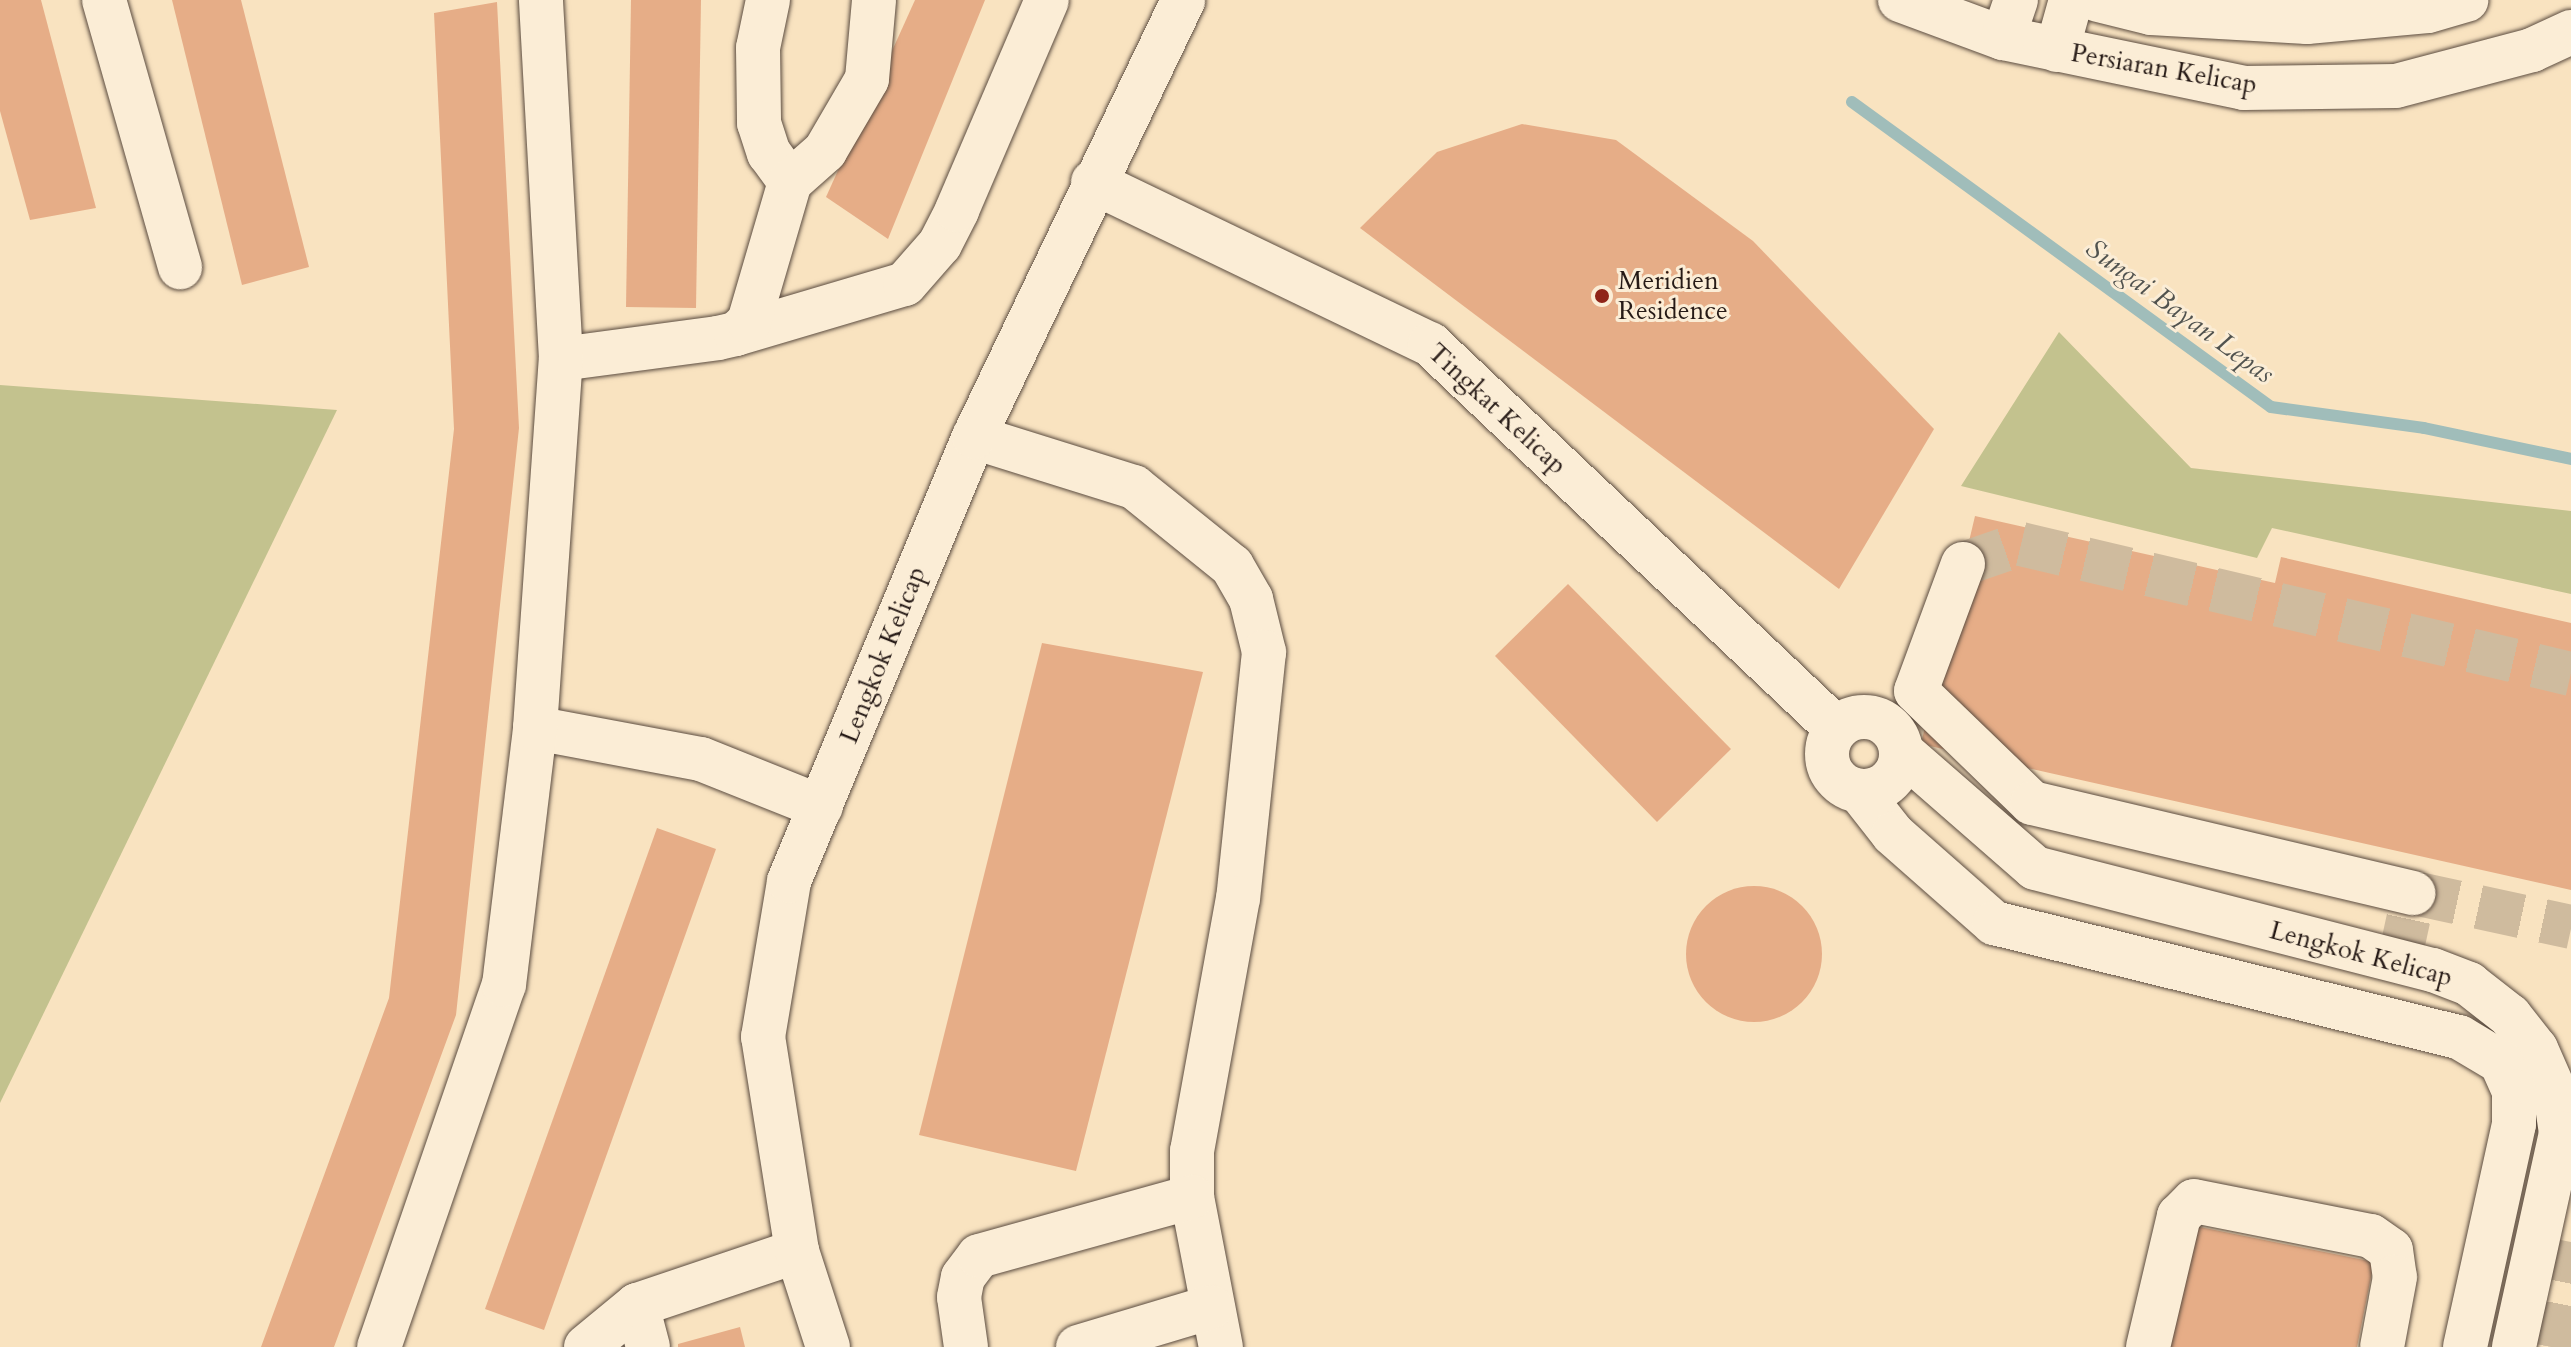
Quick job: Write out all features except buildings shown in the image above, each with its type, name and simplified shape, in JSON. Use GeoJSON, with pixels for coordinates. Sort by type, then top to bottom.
{"type":"FeatureCollection","features":[{"type":"Feature","properties":{"kind":"street"},"geometry":{"type":"LineString","coordinates":[[104,0],[180,267]]}},
{"type":"Feature","properties":{"kind":"street"},"geometry":{"type":"LineString","coordinates":[[379,1347],[504,985],[535,728],[561,359],[541,0]]}},
{"type":"Feature","properties":{"kind":"street"},"geometry":{"type":"LineString","coordinates":[[768,0],[758,48],[759,123],[769,153],[790,182]]}},
{"type":"Feature","properties":{"kind":"street"},"geometry":{"type":"LineString","coordinates":[[736,334],[749,322],[790,182],[825,151],[867,79],[874,0]]}},
{"type":"Feature","properties":{"kind":"street"},"geometry":{"type":"LineString","coordinates":[[561,359],[736,334],[905,284],[940,244],[1047,0]]}},
{"type":"Feature","properties":{"kind":"street","name":"Lengkok Kelicap"},"geometry":{"type":"LineString","coordinates":[[828,1347],[797,1251],[763,1037],[789,881],[974,437],[1093,182],[1183,0]]}},
{"type":"Feature","properties":{"kind":"street","name":"Persiaran Kelicap"},"geometry":{"type":"LineString","coordinates":[[1900,0],[2009,19],[2057,50],[2244,88],[2396,86],[2532,50],[2571,32]]}},
{"type":"Feature","properties":{"kind":"street"},"geometry":{"type":"LineString","coordinates":[[2057,50],[2071,0]]}},
{"type":"Feature","properties":{"kind":"street","name":"Persiaran Kelicap"},"geometry":{"type":"LineString","coordinates":[[2098,0],[2151,13],[2307,22],[2428,11],[2466,0]]}},
{"type":"Feature","properties":{"kind":"street","name":"Tingkat Kelicap"},"geometry":{"type":"LineString","coordinates":[[1093,182],[1430,344],[1837,729]]}},
{"type":"Feature","properties":{"kind":"street"},"geometry":{"type":"LineString","coordinates":[[974,437],[1134,487],[1232,566],[1251,599],[1264,652],[1238,898],[1192,1151],[1192,1197],[1216,1327],[1078,1347]]}},
{"type":"Feature","properties":{"kind":"street"},"geometry":{"type":"LineString","coordinates":[[1963,564],[1916,691],[2032,803],[2414,893]]}},
{"type":"Feature","properties":{"kind":"street"},"geometry":{"type":"LineString","coordinates":[[1860,792],[1880,789],[1896,774],[1902,752],[1895,732],[1878,719],[1855,718],[1837,729],[1827,747],[1829,768],[1841,784],[1860,792],[1893,834],[1994,923],[2459,1037],[2501,1062],[2514,1091],[2514,1124],[2465,1347]]}},
{"type":"Feature","properties":{"kind":"street"},"geometry":{"type":"LineString","coordinates":[[535,728],[701,759],[821,807]]}},
{"type":"Feature","properties":{"kind":"street","name":"Lengkok Kelicap"},"geometry":{"type":"LineString","coordinates":[[1902,752],[2035,868],[2330,944],[2469,984],[2510,1016],[2542,1063],[2555,1092],[2561,1133],[2514,1347]]}},
{"type":"Feature","properties":{"kind":"street"},"geometry":{"type":"LineString","coordinates":[[2330,944],[2343,877]]}},
{"type":"Feature","properties":{"kind":"street"},"geometry":{"type":"LineString","coordinates":[[966,1347],[959,1297],[963,1277],[979,1256],[1192,1197]]}},
{"type":"Feature","properties":{"kind":"street"},"geometry":{"type":"LineString","coordinates":[[2148,1347],[2179,1216],[2194,1201],[2371,1236],[2391,1250],[2395,1277],[2382,1347]]}},
{"type":"Feature","properties":{"kind":"street"},"geometry":{"type":"LineString","coordinates":[[586,1347],[637,1305],[797,1251]]}},
{"type":"Feature","properties":{"kind":"street"},"geometry":{"type":"LineString","coordinates":[[637,1305],[648,1347]]}},
{"type":"Feature","properties":{"kind":"shaded area"},"geometry":{"type":"Polygon","coordinates":[[[2059,332],[2191,468],[2571,511],[2571,594],[2272,528],[2257,558],[1961,486],[2059,332]]]}},
{"type":"Feature","properties":{"kind":"shaded area"},"geometry":{"type":"Polygon","coordinates":[[[0,385],[337,410],[0,1103],[0,385]]]}},
{"type":"Feature","properties":{"kind":"waterway","name":"Sungai Bayan Lepas"},"geometry":{"type":"LineString","coordinates":[[1852,102],[2271,407],[2424,428],[2571,459]]}},
{"type":"Feature","properties":{"kind":"tunnel"},"geometry":{"type":"LineString","coordinates":[[1963,564],[2021,544],[2571,674]]}},
{"type":"Feature","properties":{"kind":"tunnel"},"geometry":{"type":"LineString","coordinates":[[2399,962],[2414,893],[2571,927]]}},
{"type":"Feature","properties":{"kind":"tunnel"},"geometry":{"type":"LineString","coordinates":[[2551,1347],[2571,1242]]}},
{"type":"Feature","properties":{"kind":"place","name":"Meridien Residence"},"geometry":{"type":"Point","coordinates":[1602,296]}}]}
